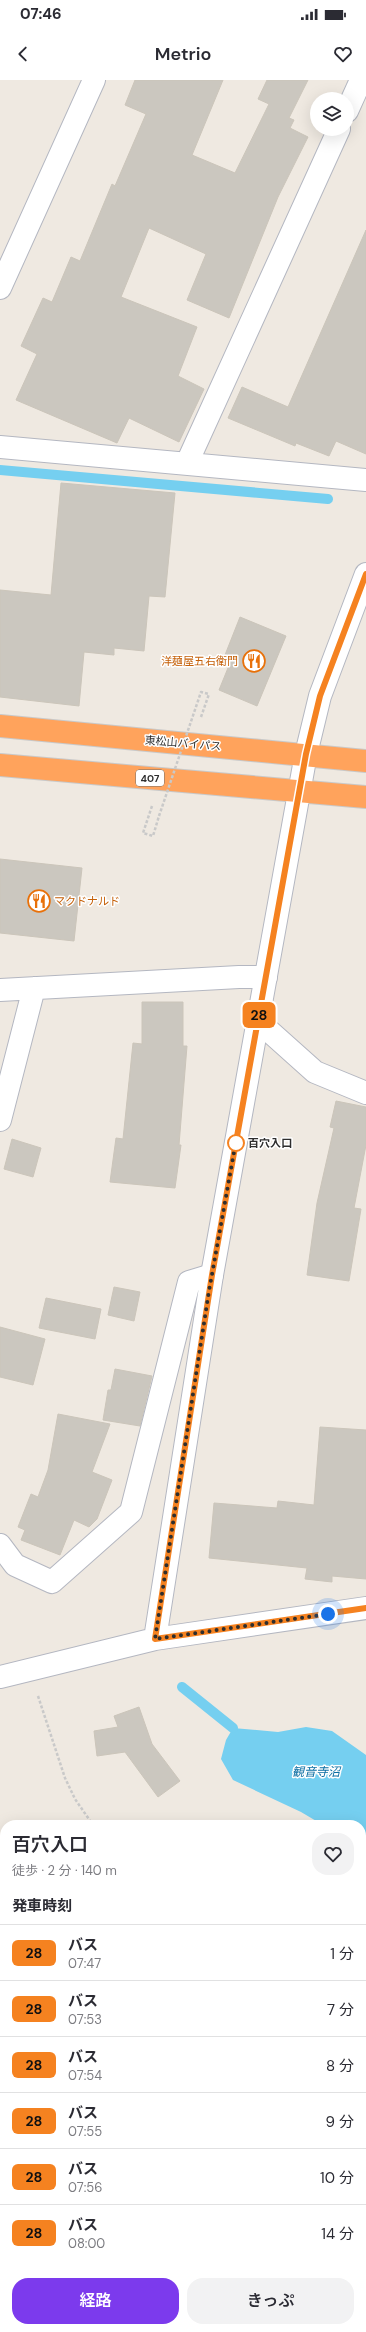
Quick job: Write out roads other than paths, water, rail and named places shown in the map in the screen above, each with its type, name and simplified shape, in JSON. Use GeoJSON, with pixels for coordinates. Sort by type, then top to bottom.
{"type":"FeatureCollection","features":[{"type":"Feature","properties":{"kind":"highway","name":"東松山バイパス"},"geometry":{"type":"LineString","coordinates":[[0,726],[306,754],[366,761]]}},
{"type":"Feature","properties":{"kind":"highway","name":"407"},"geometry":{"type":"LineString","coordinates":[[0,765],[366,797]]}},
{"type":"Feature","properties":{"kind":"street"},"geometry":{"type":"LineString","coordinates":[[0,288],[94,80]]}},
{"type":"Feature","properties":{"kind":"street"},"geometry":{"type":"LineString","coordinates":[[354,96],[361,80]]}},
{"type":"Feature","properties":{"kind":"street"},"geometry":{"type":"LineString","coordinates":[[187,463],[336,136]]}},
{"type":"Feature","properties":{"kind":"street"},"geometry":{"type":"LineString","coordinates":[[0,447],[366,480]]}},
{"type":"Feature","properties":{"kind":"street"},"geometry":{"type":"LineString","coordinates":[[155,1639],[212,1275],[306,754],[320,696],[366,574]]}},
{"type":"Feature","properties":{"kind":"street"},"geometry":{"type":"LineString","coordinates":[[0,990],[239,976],[266,977]]}},
{"type":"Feature","properties":{"kind":"street"},"geometry":{"type":"LineString","coordinates":[[0,1120],[34,988]]}},
{"type":"Feature","properties":{"kind":"street"},"geometry":{"type":"LineString","coordinates":[[258,1021],[315,1072],[366,1093]]}},
{"type":"Feature","properties":{"kind":"street"},"geometry":{"type":"LineString","coordinates":[[0,1545],[15,1565],[52,1582],[131,1512],[189,1282],[212,1275]]}},
{"type":"Feature","properties":{"kind":"street"},"geometry":{"type":"LineString","coordinates":[[9,1674],[155,1639],[366,1608]]}},
{"type":"Feature","properties":{"kind":"water","name":"観音寺沼"},"geometry":{"type":"Polygon","coordinates":[[[306,1727],[332,1731],[366,1755],[366,1820],[315,1820],[301,1812],[233,1780],[221,1759],[226,1740],[233,1728],[278,1732],[306,1727]]]}},
{"type":"Feature","properties":{"kind":"waterway"},"geometry":{"type":"LineString","coordinates":[[0,470],[328,499]]}},
{"type":"Feature","properties":{"kind":"waterway"},"geometry":{"type":"LineString","coordinates":[[182,1687],[233,1728]]}},
{"type":"Feature","properties":{"kind":"place","name":"洋麺屋五右衛門"},"geometry":{"type":"Point","coordinates":[254,661]}},
{"type":"Feature","properties":{"kind":"place","name":"マクドナルド"},"geometry":{"type":"Point","coordinates":[39,901]}},
{"type":"Feature","properties":{"kind":"place","name":"百穴入口"},"geometry":{"type":"Point","coordinates":[236,1143]}}]}
